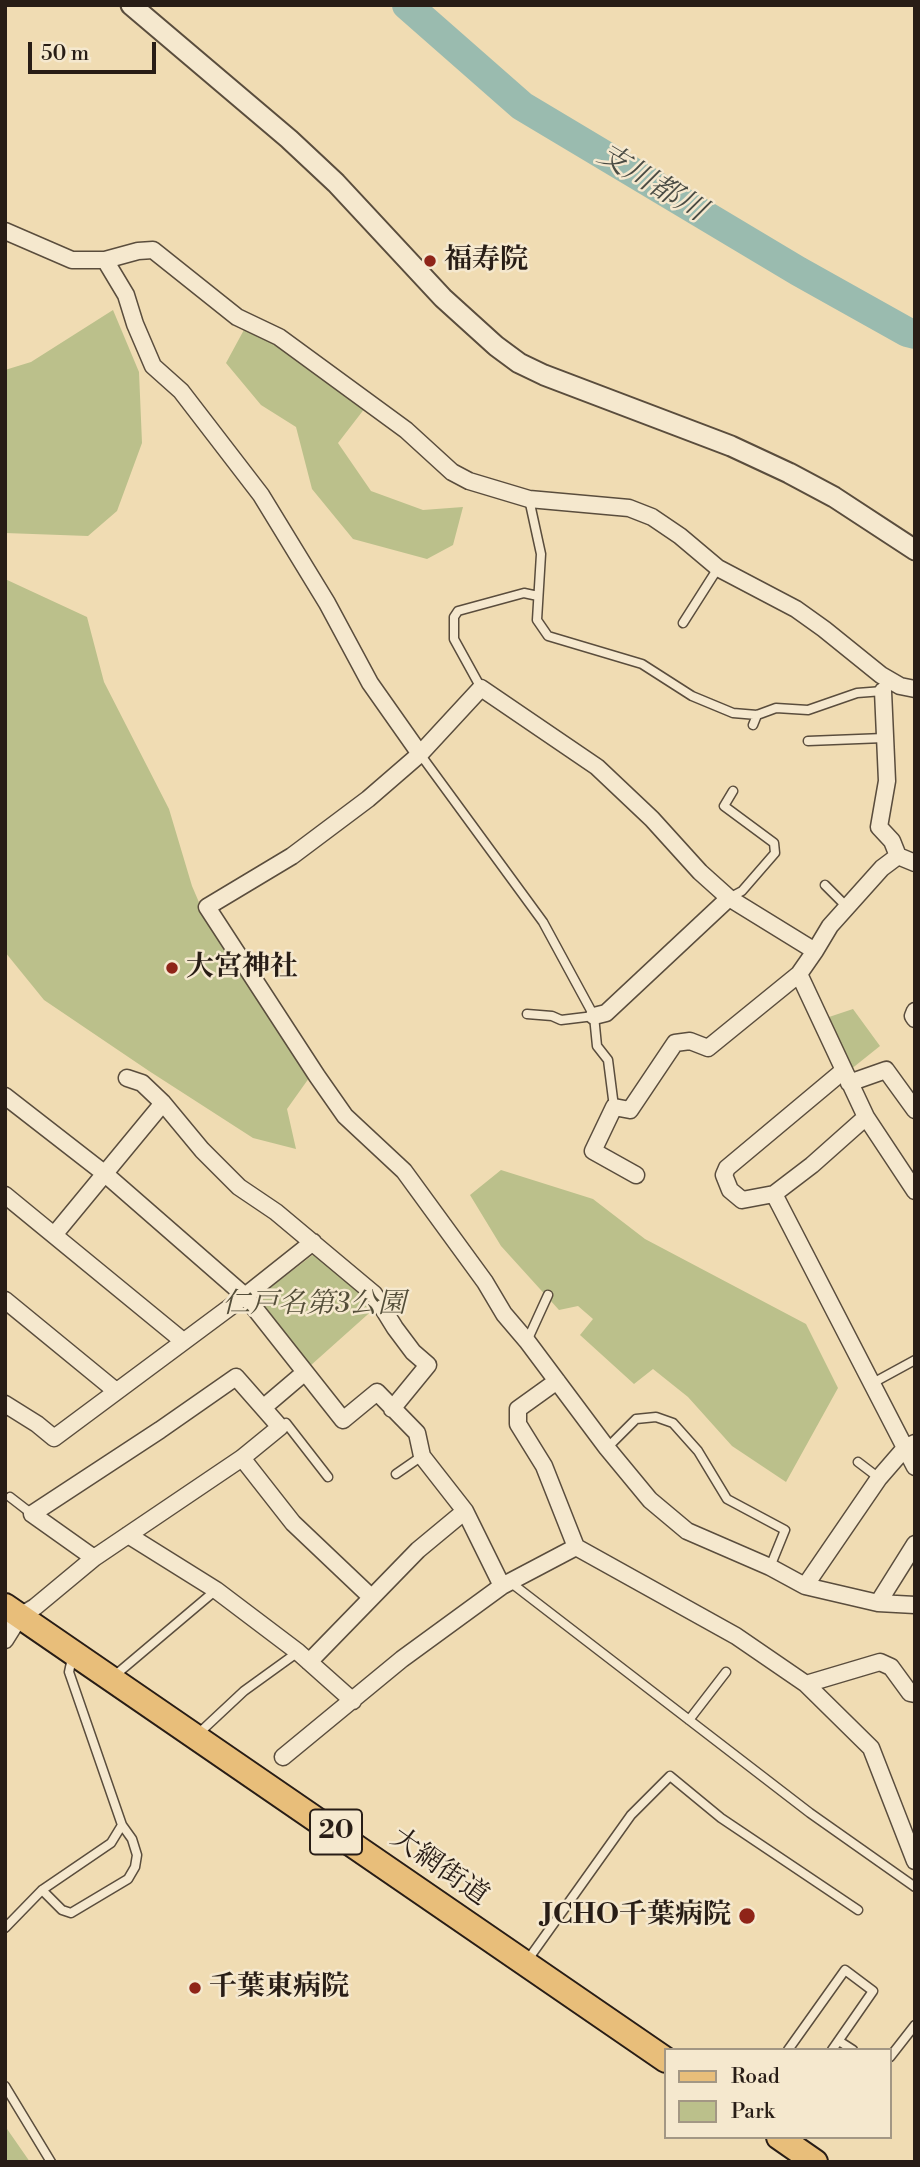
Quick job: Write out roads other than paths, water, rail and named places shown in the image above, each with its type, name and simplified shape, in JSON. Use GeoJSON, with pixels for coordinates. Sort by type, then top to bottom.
{"type":"FeatureCollection","features":[{"type":"Feature","properties":{"kind":"main road","name":"大網街道"},"geometry":{"type":"LineString","coordinates":[[12,1611],[664,2059]]}},
{"type":"Feature","properties":{"kind":"main road"},"geometry":{"type":"LineString","coordinates":[[782,2139],[815,2162]]}},
{"type":"Feature","properties":{"kind":"street"},"geometry":{"type":"LineString","coordinates":[[131,5],[289,139],[336,183],[443,298],[519,363],[731,446],[789,473],[834,497],[915,550]]}},
{"type":"Feature","properties":{"kind":"street"},"geometry":{"type":"LineString","coordinates":[[5,231],[72,260],[105,260],[153,250],[237,317],[279,337],[396,422],[452,472],[469,481],[529,499],[629,508],[652,517],[718,568],[796,609],[881,675],[907,688]]}},
{"type":"Feature","properties":{"kind":"street"},"geometry":{"type":"LineString","coordinates":[[105,260],[126,295],[153,366],[181,391],[261,495],[327,603],[370,683],[420,754]]}},
{"type":"Feature","properties":{"kind":"street"},"geometry":{"type":"LineString","coordinates":[[816,951],[729,898],[597,767],[481,688],[420,754],[368,799],[292,856],[207,907],[345,1116],[404,1171],[485,1282],[504,1314],[650,1500],[687,1531],[770,1567],[805,1586],[878,1603],[915,1605]]}},
{"type":"Feature","properties":{"kind":"street"},"geometry":{"type":"LineString","coordinates":[[883,691],[887,781],[879,827],[892,841],[898,856],[915,863]]}},
{"type":"Feature","properties":{"kind":"street"},"geometry":{"type":"LineString","coordinates":[[636,1175],[593,1151],[614,1107],[630,1110],[675,1044],[690,1041],[708,1048],[799,974],[830,926],[882,868],[898,856]]}},
{"type":"Feature","properties":{"kind":"street"},"geometry":{"type":"LineString","coordinates":[[594,1016],[606,1013],[729,898]]}},
{"type":"Feature","properties":{"kind":"street"},"geometry":{"type":"LineString","coordinates":[[799,974],[866,1117],[915,1191]]}},
{"type":"Feature","properties":{"kind":"street"},"geometry":{"type":"LineString","coordinates":[[915,1011],[915,1019]]}},
{"type":"Feature","properties":{"kind":"street"},"geometry":{"type":"LineString","coordinates":[[866,1117],[812,1166],[774,1194],[742,1200],[730,1190],[724,1175],[727,1168],[846,1077],[886,1070],[915,1110]]}},
{"type":"Feature","properties":{"kind":"street"},"geometry":{"type":"LineString","coordinates":[[127,1078],[142,1083],[163,1103],[202,1150],[239,1187],[276,1212],[374,1294],[413,1352],[428,1365],[392,1409]]}},
{"type":"Feature","properties":{"kind":"street"},"geometry":{"type":"LineString","coordinates":[[5,1096],[104,1172],[245,1296],[344,1420],[377,1392],[417,1433],[422,1456],[465,1511],[506,1584]]}},
{"type":"Feature","properties":{"kind":"street"},"geometry":{"type":"LineString","coordinates":[[54,1235],[163,1103]]}},
{"type":"Feature","properties":{"kind":"street"},"geometry":{"type":"LineString","coordinates":[[774,1194],[872,1384],[910,1446],[915,1467]]}},
{"type":"Feature","properties":{"kind":"street"},"geometry":{"type":"LineString","coordinates":[[5,1195],[183,1341]]}},
{"type":"Feature","properties":{"kind":"street"},"geometry":{"type":"LineString","coordinates":[[5,1404],[54,1438],[313,1242]]}},
{"type":"Feature","properties":{"kind":"street"},"geometry":{"type":"LineString","coordinates":[[5,1300],[116,1391]]}},
{"type":"Feature","properties":{"kind":"street"},"geometry":{"type":"LineString","coordinates":[[264,1407],[304,1373]]}},
{"type":"Feature","properties":{"kind":"street"},"geometry":{"type":"LineString","coordinates":[[5,1640],[12,1611],[35,1607],[94,1558],[242,1458],[280,1427],[236,1377],[33,1514],[94,1558]]}},
{"type":"Feature","properties":{"kind":"street"},"geometry":{"type":"LineString","coordinates":[[557,1381],[518,1409],[518,1424],[544,1466],[576,1547],[736,1636],[806,1684],[871,1748],[915,1861]]}},
{"type":"Feature","properties":{"kind":"street"},"geometry":{"type":"LineString","coordinates":[[805,1586],[879,1478],[910,1446]]}},
{"type":"Feature","properties":{"kind":"street"},"geometry":{"type":"LineString","coordinates":[[242,1458],[293,1523],[370,1597]]}},
{"type":"Feature","properties":{"kind":"street"},"geometry":{"type":"LineString","coordinates":[[303,1657],[418,1550],[465,1511]]}},
{"type":"Feature","properties":{"kind":"street"},"geometry":{"type":"LineString","coordinates":[[128,1535],[216,1590],[303,1657],[353,1701]]}},
{"type":"Feature","properties":{"kind":"street"},"geometry":{"type":"LineString","coordinates":[[878,1603],[915,1544]]}},
{"type":"Feature","properties":{"kind":"street"},"geometry":{"type":"LineString","coordinates":[[284,1757],[402,1659],[506,1584],[576,1547]]}},
{"type":"Feature","properties":{"kind":"street"},"geometry":{"type":"LineString","coordinates":[[806,1684],[880,1662],[891,1667],[910,1693],[915,1694]]}},
{"type":"Feature","properties":{"kind":"lane"},"geometry":{"type":"LineString","coordinates":[[529,499],[541,554],[537,620],[548,636],[642,664],[692,696],[733,713],[757,715],[776,708],[808,710],[857,693],[907,688]]}},
{"type":"Feature","properties":{"kind":"lane"},"geometry":{"type":"LineString","coordinates":[[683,623],[718,568]]}},
{"type":"Feature","properties":{"kind":"lane"},"geometry":{"type":"LineString","coordinates":[[481,688],[454,639],[454,617],[458,611],[524,593],[538,596]]}},
{"type":"Feature","properties":{"kind":"lane"},"geometry":{"type":"LineString","coordinates":[[753,725],[757,715]]}},
{"type":"Feature","properties":{"kind":"lane"},"geometry":{"type":"LineString","coordinates":[[808,741],[884,738]]}},
{"type":"Feature","properties":{"kind":"lane"},"geometry":{"type":"LineString","coordinates":[[420,754],[543,922],[594,1016],[597,1046],[608,1060],[614,1107]]}},
{"type":"Feature","properties":{"kind":"lane"},"geometry":{"type":"LineString","coordinates":[[729,898],[742,891],[775,853],[774,843],[724,806],[733,791]]}},
{"type":"Feature","properties":{"kind":"lane"},"geometry":{"type":"LineString","coordinates":[[825,885],[847,907]]}},
{"type":"Feature","properties":{"kind":"lane"},"geometry":{"type":"LineString","coordinates":[[527,1014],[552,1016],[561,1020],[594,1016]]}},
{"type":"Feature","properties":{"kind":"lane"},"geometry":{"type":"LineString","coordinates":[[527,1341],[548,1295]]}},
{"type":"Feature","properties":{"kind":"lane"},"geometry":{"type":"LineString","coordinates":[[872,1384],[915,1360]]}},
{"type":"Feature","properties":{"kind":"lane"},"geometry":{"type":"LineString","coordinates":[[607,1448],[636,1419],[656,1418],[673,1423],[698,1451],[727,1499],[785,1530],[770,1567]]}},
{"type":"Feature","properties":{"kind":"lane"},"geometry":{"type":"LineString","coordinates":[[280,1427],[286,1423],[328,1477]]}},
{"type":"Feature","properties":{"kind":"lane"},"geometry":{"type":"LineString","coordinates":[[396,1474],[422,1456]]}},
{"type":"Feature","properties":{"kind":"lane"},"geometry":{"type":"LineString","coordinates":[[858,1462],[879,1478]]}},
{"type":"Feature","properties":{"kind":"lane"},"geometry":{"type":"LineString","coordinates":[[10,1497],[33,1514]]}},
{"type":"Feature","properties":{"kind":"lane"},"geometry":{"type":"LineString","coordinates":[[506,1584],[810,1813],[915,1887]]}},
{"type":"Feature","properties":{"kind":"lane"},"geometry":{"type":"LineString","coordinates":[[110,1678],[216,1590]]}},
{"type":"Feature","properties":{"kind":"lane"},"geometry":{"type":"LineString","coordinates":[[42,1890],[62,1910],[71,1913],[128,1879],[135,1867],[137,1855],[132,1839],[122,1825],[69,1672],[73,1652]]}},
{"type":"Feature","properties":{"kind":"lane"},"geometry":{"type":"LineString","coordinates":[[196,1736],[244,1691],[303,1657]]}},
{"type":"Feature","properties":{"kind":"lane"},"geometry":{"type":"LineString","coordinates":[[689,1720],[726,1672]]}},
{"type":"Feature","properties":{"kind":"lane"},"geometry":{"type":"LineString","coordinates":[[526,1964],[631,1815],[670,1776],[721,1818],[858,1910]]}},
{"type":"Feature","properties":{"kind":"lane"},"geometry":{"type":"LineString","coordinates":[[5,1928],[42,1890],[111,1843],[122,1825]]}},
{"type":"Feature","properties":{"kind":"lane"},"geometry":{"type":"LineString","coordinates":[[789,2048],[845,1970],[873,1991],[834,2048]]}},
{"type":"Feature","properties":{"kind":"lane"},"geometry":{"type":"LineString","coordinates":[[892,2054],[915,2025]]}},
{"type":"Feature","properties":{"kind":"lane"},"geometry":{"type":"LineString","coordinates":[[839,2041],[850,2048]]}},
{"type":"Feature","properties":{"kind":"lane"},"geometry":{"type":"LineString","coordinates":[[5,2085],[51,2162]]}},
{"type":"Feature","properties":{"kind":"waterway","name":"支川都川"},"geometry":{"type":"LineString","coordinates":[[407,5],[522,106],[798,271],[915,334]]}},
{"type":"Feature","properties":{"kind":"place","name":"福寿院"},"geometry":{"type":"Point","coordinates":[430,261]}},
{"type":"Feature","properties":{"kind":"place","name":"大宮神社"},"geometry":{"type":"Point","coordinates":[172,968]}},
{"type":"Feature","properties":{"kind":"place","name":"JCHO千葉病院"},"geometry":{"type":"Point","coordinates":[747,1916]}},
{"type":"Feature","properties":{"kind":"place","name":"千葉東病院"},"geometry":{"type":"Point","coordinates":[195,1988]}},
{"type":"Feature","properties":{"kind":"park label","name":"仁戸名第3公園"},"geometry":{"type":"Point","coordinates":[314,1305]}}]}
